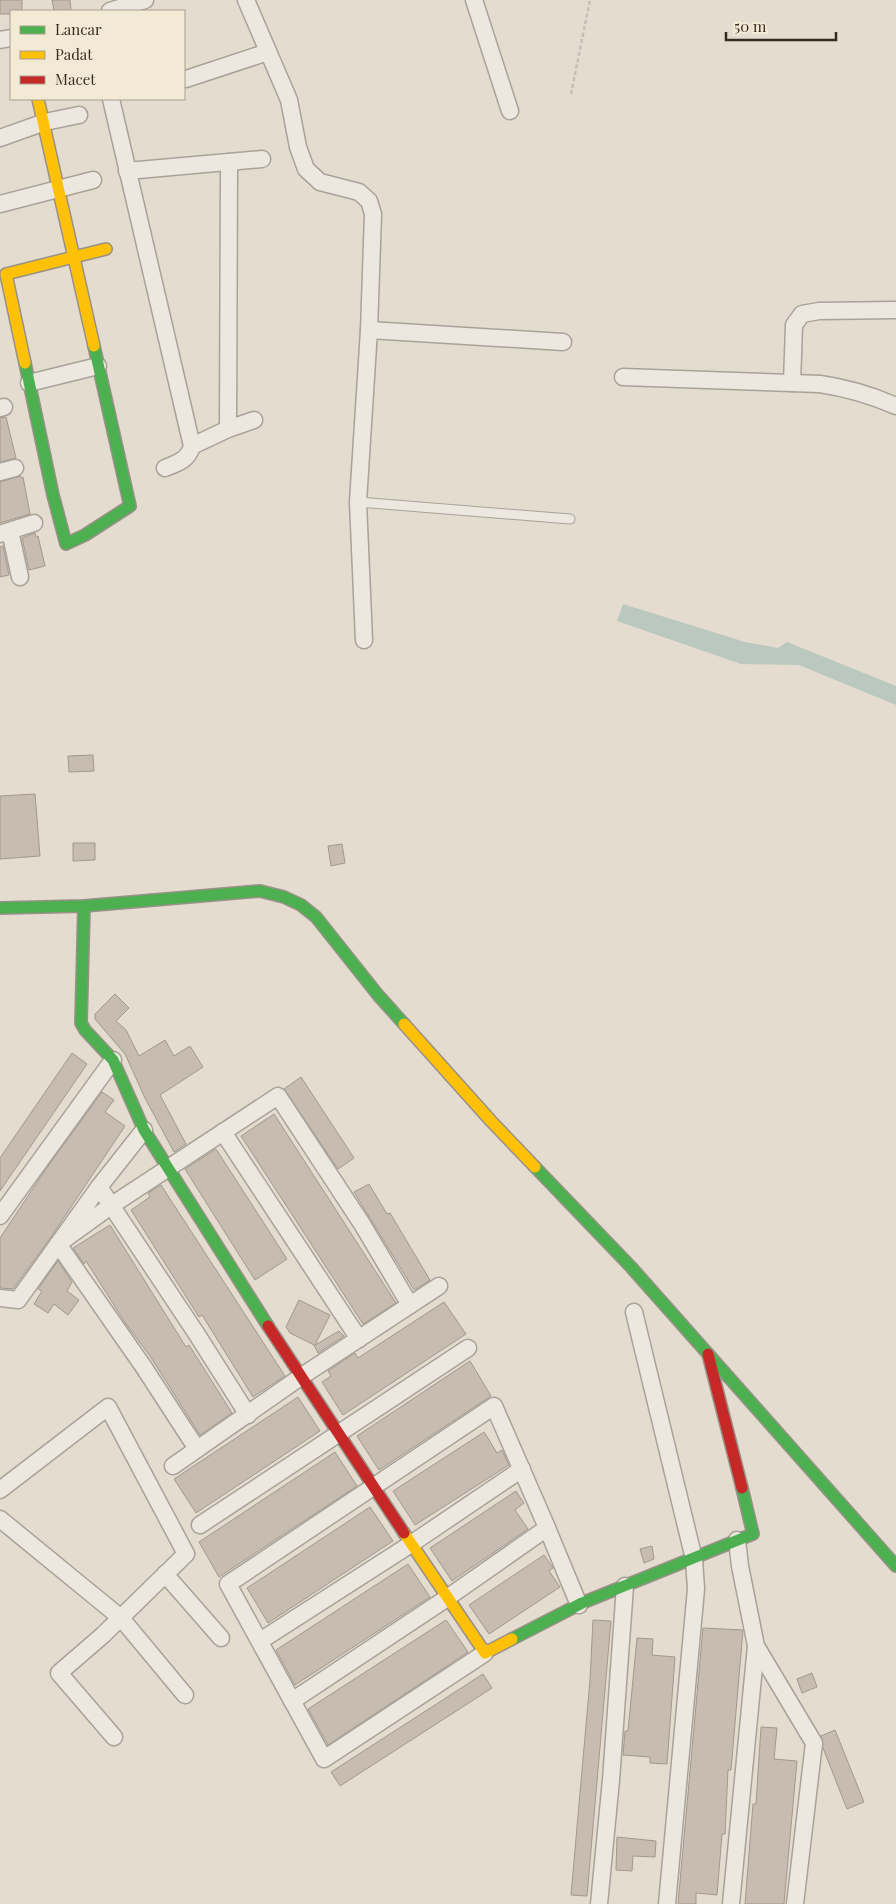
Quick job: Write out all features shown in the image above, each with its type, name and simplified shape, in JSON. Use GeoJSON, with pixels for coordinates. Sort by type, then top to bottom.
{"type":"FeatureCollection","features":[{"type":"Feature","properties":{"kind":"street"},"geometry":{"type":"LineString","coordinates":[[113,10],[145,0]]}},
{"type":"Feature","properties":{"kind":"street"},"geometry":{"type":"LineString","coordinates":[[246,0],[289,100],[298,147],[306,169],[320,182],[359,192],[369,202],[373,214],[369,330],[358,502],[364,640]]}},
{"type":"Feature","properties":{"kind":"street"},"geometry":{"type":"LineString","coordinates":[[474,0],[510,111]]}},
{"type":"Feature","properties":{"kind":"street"},"geometry":{"type":"LineString","coordinates":[[186,79],[268,52]]}},
{"type":"Feature","properties":{"kind":"street"},"geometry":{"type":"LineString","coordinates":[[38,100],[44,122],[59,189],[74,258],[98,366],[130,506],[85,535],[66,544],[53,495],[6,274],[74,258],[106,249]]}},
{"type":"Feature","properties":{"kind":"street"},"geometry":{"type":"LineString","coordinates":[[111,100],[192,446],[190,453],[183,461],[165,468]]}},
{"type":"Feature","properties":{"kind":"street"},"geometry":{"type":"LineString","coordinates":[[0,138],[44,122],[79,115]]}},
{"type":"Feature","properties":{"kind":"street"},"geometry":{"type":"LineString","coordinates":[[127,170],[262,159]]}},
{"type":"Feature","properties":{"kind":"street"},"geometry":{"type":"LineString","coordinates":[[228,428],[229,162]]}},
{"type":"Feature","properties":{"kind":"street"},"geometry":{"type":"LineString","coordinates":[[0,204],[93,180]]}},
{"type":"Feature","properties":{"kind":"street"},"geometry":{"type":"LineString","coordinates":[[792,383],[794,325],[802,314],[819,311],[896,310]]}},
{"type":"Feature","properties":{"kind":"street"},"geometry":{"type":"LineString","coordinates":[[369,330],[563,342]]}},
{"type":"Feature","properties":{"kind":"street"},"geometry":{"type":"LineString","coordinates":[[29,383],[98,366]]}},
{"type":"Feature","properties":{"kind":"street"},"geometry":{"type":"LineString","coordinates":[[623,377],[820,384],[848,388],[871,395],[896,406]]}},
{"type":"Feature","properties":{"kind":"street"},"geometry":{"type":"LineString","coordinates":[[192,446],[228,428],[254,420]]}},
{"type":"Feature","properties":{"kind":"street"},"geometry":{"type":"LineString","coordinates":[[20,577],[5,532],[34,523]]}},
{"type":"Feature","properties":{"kind":"street"},"geometry":{"type":"LineString","coordinates":[[0,908],[84,906],[260,891],[284,896],[301,905],[316,917],[378,995],[491,1121],[631,1267],[896,1566]]}},
{"type":"Feature","properties":{"kind":"street"},"geometry":{"type":"LineString","coordinates":[[84,906],[82,1024],[85,1030],[112,1060],[144,1130],[251,1299],[485,1654]]}},
{"type":"Feature","properties":{"kind":"street"},"geometry":{"type":"LineString","coordinates":[[0,1216],[112,1060]]}},
{"type":"Feature","properties":{"kind":"street"},"geometry":{"type":"LineString","coordinates":[[58,1244],[168,1167],[278,1096],[362,1224],[410,1305]]}},
{"type":"Feature","properties":{"kind":"street"},"geometry":{"type":"LineString","coordinates":[[0,1298],[18,1300],[99,1187],[144,1130]]}},
{"type":"Feature","properties":{"kind":"street"},"geometry":{"type":"LineString","coordinates":[[223,1132],[359,1339]]}},
{"type":"Feature","properties":{"kind":"street"},"geometry":{"type":"LineString","coordinates":[[99,1187],[248,1415]]}},
{"type":"Feature","properties":{"kind":"street"},"geometry":{"type":"LineString","coordinates":[[58,1244],[143,1366],[197,1449]]}},
{"type":"Feature","properties":{"kind":"street"},"geometry":{"type":"LineString","coordinates":[[173,1466],[302,1376],[439,1286]]}},
{"type":"Feature","properties":{"kind":"street"},"geometry":{"type":"LineString","coordinates":[[634,1312],[694,1559],[696,1589],[667,1904]]}},
{"type":"Feature","properties":{"kind":"street"},"geometry":{"type":"LineString","coordinates":[[200,1526],[468,1348]]}},
{"type":"Feature","properties":{"kind":"street"},"geometry":{"type":"LineString","coordinates":[[579,1605],[548,1528],[494,1406],[228,1584],[324,1759],[485,1654],[579,1605],[753,1534],[708,1354]]}},
{"type":"Feature","properties":{"kind":"street"},"geometry":{"type":"LineString","coordinates":[[0,1490],[108,1407],[186,1554],[120,1618],[59,1673],[114,1737]]}},
{"type":"Feature","properties":{"kind":"street"},"geometry":{"type":"LineString","coordinates":[[260,1641],[411,1544],[522,1469]]}},
{"type":"Feature","properties":{"kind":"street"},"geometry":{"type":"LineString","coordinates":[[0,1520],[120,1618],[185,1695]]}},
{"type":"Feature","properties":{"kind":"street"},"geometry":{"type":"LineString","coordinates":[[292,1701],[548,1528]]}},
{"type":"Feature","properties":{"kind":"street"},"geometry":{"type":"LineString","coordinates":[[731,1904],[756,1646],[740,1566],[737,1540]]}},
{"type":"Feature","properties":{"kind":"street"},"geometry":{"type":"LineString","coordinates":[[165,1574],[221,1638]]}},
{"type":"Feature","properties":{"kind":"street"},"geometry":{"type":"LineString","coordinates":[[599,1904],[611,1780],[625,1586]]}},
{"type":"Feature","properties":{"kind":"street"},"geometry":{"type":"LineString","coordinates":[[756,1646],[814,1743],[795,1904]]}},
{"type":"Feature","properties":{"kind":"lane"},"geometry":{"type":"LineString","coordinates":[[358,502],[570,519]]}},
{"type":"Feature","properties":{"kind":"path"},"geometry":{"type":"LineString","coordinates":[[571,94],[590,0]]}},
{"type":"Feature","properties":{"kind":"shaded area"},"geometry":{"type":"Polygon","coordinates":[[[623,604],[745,642],[778,648],[787,642],[896,686],[896,705],[799,665],[741,664],[617,621],[623,604]]]}},
{"type":"Feature","properties":{"kind":"building"},"geometry":{"type":"Polygon","coordinates":[[[0,0],[22,0],[22,10],[10,10],[10,14],[0,14],[0,0]]]}},
{"type":"Feature","properties":{"kind":"building"},"geometry":{"type":"Polygon","coordinates":[[[52,0],[70,0],[71,10],[54,10],[52,0]]]}},
{"type":"Feature","properties":{"kind":"building"},"geometry":{"type":"Polygon","coordinates":[[[6,417],[16,458],[0,462],[0,418],[6,417]]]}},
{"type":"Feature","properties":{"kind":"building"},"geometry":{"type":"Polygon","coordinates":[[[20,476],[21,478],[23,477],[30,514],[0,523],[0,482],[20,476]]]}},
{"type":"Feature","properties":{"kind":"building"},"geometry":{"type":"Polygon","coordinates":[[[35,533],[36,537],[38,536],[45,566],[29,570],[22,538],[35,533]]]}},
{"type":"Feature","properties":{"kind":"building"},"geometry":{"type":"Polygon","coordinates":[[[3,546],[9,575],[0,577],[0,547],[3,546]]]}},
{"type":"Feature","properties":{"kind":"building"},"geometry":{"type":"Polygon","coordinates":[[[93,755],[94,771],[69,772],[68,756],[93,755]]]}},
{"type":"Feature","properties":{"kind":"building"},"geometry":{"type":"Polygon","coordinates":[[[35,794],[40,856],[0,859],[0,796],[35,794]]]}},
{"type":"Feature","properties":{"kind":"building"},"geometry":{"type":"Polygon","coordinates":[[[73,843],[95,843],[95,860],[73,861],[73,843]]]}},
{"type":"Feature","properties":{"kind":"building"},"geometry":{"type":"Polygon","coordinates":[[[342,844],[345,863],[331,866],[328,846],[342,844]]]}},
{"type":"Feature","properties":{"kind":"building"},"geometry":{"type":"Polygon","coordinates":[[[115,994],[129,1008],[116,1021],[126,1030],[139,1056],[165,1040],[174,1056],[190,1046],[203,1067],[160,1095],[186,1144],[174,1152],[145,1098],[125,1054],[95,1019],[95,1014],[115,994]]]}},
{"type":"Feature","properties":{"kind":"building"},"geometry":{"type":"Polygon","coordinates":[[[72,1053],[87,1064],[0,1191],[0,1158],[72,1053]]]}},
{"type":"Feature","properties":{"kind":"building"},"geometry":{"type":"Polygon","coordinates":[[[301,1077],[354,1158],[338,1169],[284,1089],[301,1077]]]}},
{"type":"Feature","properties":{"kind":"building"},"geometry":{"type":"Polygon","coordinates":[[[102,1092],[114,1100],[105,1112],[125,1126],[51,1237],[13,1289],[0,1288],[0,1238],[46,1169],[102,1092]]]}},
{"type":"Feature","properties":{"kind":"building"},"geometry":{"type":"Polygon","coordinates":[[[274,1114],[396,1303],[363,1324],[241,1136],[274,1114]]]}},
{"type":"Feature","properties":{"kind":"building"},"geometry":{"type":"Polygon","coordinates":[[[216,1149],[287,1259],[255,1280],[185,1169],[216,1149]]]}},
{"type":"Feature","properties":{"kind":"building"},"geometry":{"type":"Polygon","coordinates":[[[369,1184],[387,1214],[390,1213],[430,1280],[414,1290],[354,1192],[369,1184]]]}},
{"type":"Feature","properties":{"kind":"building"},"geometry":{"type":"Polygon","coordinates":[[[161,1185],[285,1376],[253,1397],[202,1315],[199,1317],[131,1210],[150,1197],[148,1193],[161,1185]]]}},
{"type":"Feature","properties":{"kind":"building"},"geometry":{"type":"Polygon","coordinates":[[[110,1225],[186,1347],[189,1345],[232,1413],[200,1435],[86,1261],[84,1264],[73,1248],[110,1225]]]}},
{"type":"Feature","properties":{"kind":"building"},"geometry":{"type":"Polygon","coordinates":[[[58,1261],[72,1282],[67,1291],[79,1300],[68,1315],[54,1304],[48,1313],[34,1304],[42,1291],[38,1289],[58,1261]]]}},
{"type":"Feature","properties":{"kind":"building"},"geometry":{"type":"Polygon","coordinates":[[[299,1300],[330,1315],[315,1345],[339,1331],[344,1336],[318,1353],[314,1345],[290,1333],[286,1327],[299,1300]]]}},
{"type":"Feature","properties":{"kind":"building"},"geometry":{"type":"Polygon","coordinates":[[[444,1302],[466,1334],[343,1415],[322,1382],[331,1376],[328,1371],[355,1353],[358,1358],[444,1302]]]}},
{"type":"Feature","properties":{"kind":"building"},"geometry":{"type":"Polygon","coordinates":[[[470,1361],[491,1396],[379,1470],[357,1436],[470,1361]]]}},
{"type":"Feature","properties":{"kind":"building"},"geometry":{"type":"Polygon","coordinates":[[[298,1397],[320,1431],[196,1513],[174,1479],[298,1397]]]}},
{"type":"Feature","properties":{"kind":"building"},"geometry":{"type":"Polygon","coordinates":[[[484,1432],[497,1453],[502,1450],[509,1465],[415,1525],[393,1491],[484,1432]]]}},
{"type":"Feature","properties":{"kind":"building"},"geometry":{"type":"Polygon","coordinates":[[[335,1452],[357,1486],[219,1577],[199,1542],[335,1452]]]}},
{"type":"Feature","properties":{"kind":"building"},"geometry":{"type":"Polygon","coordinates":[[[516,1491],[524,1503],[515,1510],[528,1529],[452,1581],[430,1548],[516,1491]]]}},
{"type":"Feature","properties":{"kind":"building"},"geometry":{"type":"Polygon","coordinates":[[[370,1507],[393,1541],[268,1623],[247,1588],[370,1507]]]}},
{"type":"Feature","properties":{"kind":"building"},"geometry":{"type":"Polygon","coordinates":[[[652,1546],[654,1559],[644,1563],[640,1549],[652,1546]]]}},
{"type":"Feature","properties":{"kind":"building"},"geometry":{"type":"Polygon","coordinates":[[[544,1555],[553,1568],[549,1571],[560,1587],[489,1634],[469,1605],[544,1555]]]}},
{"type":"Feature","properties":{"kind":"building"},"geometry":{"type":"Polygon","coordinates":[[[408,1564],[430,1597],[295,1685],[276,1650],[408,1564]]]}},
{"type":"Feature","properties":{"kind":"building"},"geometry":{"type":"Polygon","coordinates":[[[446,1620],[468,1652],[328,1745],[308,1709],[446,1620]]]}},
{"type":"Feature","properties":{"kind":"building"},"geometry":{"type":"Polygon","coordinates":[[[593,1620],[611,1621],[587,1896],[571,1895],[590,1680],[593,1620]]]}},
{"type":"Feature","properties":{"kind":"building"},"geometry":{"type":"Polygon","coordinates":[[[703,1628],[743,1630],[731,1770],[728,1770],[725,1834],[722,1834],[717,1895],[696,1893],[696,1904],[678,1904],[703,1628]]]}},
{"type":"Feature","properties":{"kind":"building"},"geometry":{"type":"Polygon","coordinates":[[[637,1638],[653,1639],[652,1655],[675,1657],[667,1764],[650,1763],[650,1757],[623,1755],[625,1731],[628,1731],[637,1638]]]}},
{"type":"Feature","properties":{"kind":"building"},"geometry":{"type":"Polygon","coordinates":[[[812,1673],[817,1687],[802,1693],[797,1679],[812,1673]]]}},
{"type":"Feature","properties":{"kind":"building"},"geometry":{"type":"Polygon","coordinates":[[[483,1674],[492,1688],[340,1786],[331,1772],[483,1674]]]}},
{"type":"Feature","properties":{"kind":"building"},"geometry":{"type":"Polygon","coordinates":[[[761,1727],[777,1728],[774,1759],[797,1761],[784,1904],[745,1904],[753,1804],[756,1804],[761,1727]]]}},
{"type":"Feature","properties":{"kind":"building"},"geometry":{"type":"Polygon","coordinates":[[[835,1730],[864,1802],[847,1809],[823,1748],[821,1736],[835,1730]]]}},
{"type":"Feature","properties":{"kind":"building"},"geometry":{"type":"Polygon","coordinates":[[[617,1837],[656,1841],[655,1857],[633,1856],[632,1871],[616,1870],[617,1837]]]}},
{"type":"Feature","properties":{"kind":"traffic: fast"},"geometry":{"type":"LineString","coordinates":[[25,363],[53,495],[66,544],[85,535],[130,506],[94,346]]}},
{"type":"Feature","properties":{"kind":"traffic: fast"},"geometry":{"type":"LineString","coordinates":[[0,908],[84,906],[260,891],[284,897],[301,905],[316,917],[378,995],[404,1024]]}},
{"type":"Feature","properties":{"kind":"traffic: fast"},"geometry":{"type":"LineString","coordinates":[[84,906],[81,1023],[85,1030],[113,1060],[144,1130],[268,1326]]}},
{"type":"Feature","properties":{"kind":"traffic: fast"},"geometry":{"type":"LineString","coordinates":[[535,1167],[631,1267],[896,1566]]}},
{"type":"Feature","properties":{"kind":"traffic: fast"},"geometry":{"type":"LineString","coordinates":[[512,1639],[582,1603],[753,1534],[742,1488]]}},
{"type":"Feature","properties":{"kind":"traffic: slow"},"geometry":{"type":"LineString","coordinates":[[38,100],[94,346]]}},
{"type":"Feature","properties":{"kind":"traffic: slow"},"geometry":{"type":"LineString","coordinates":[[25,363],[6,274],[106,249]]}},
{"type":"Feature","properties":{"kind":"traffic: slow"},"geometry":{"type":"LineString","coordinates":[[404,1024],[535,1167]]}},
{"type":"Feature","properties":{"kind":"traffic: slow"},"geometry":{"type":"LineString","coordinates":[[404,1533],[485,1653],[512,1639]]}},
{"type":"Feature","properties":{"kind":"traffic: jam"},"geometry":{"type":"LineString","coordinates":[[268,1326],[404,1533]]}},
{"type":"Feature","properties":{"kind":"traffic: jam"},"geometry":{"type":"LineString","coordinates":[[708,1354],[742,1488]]}}]}
